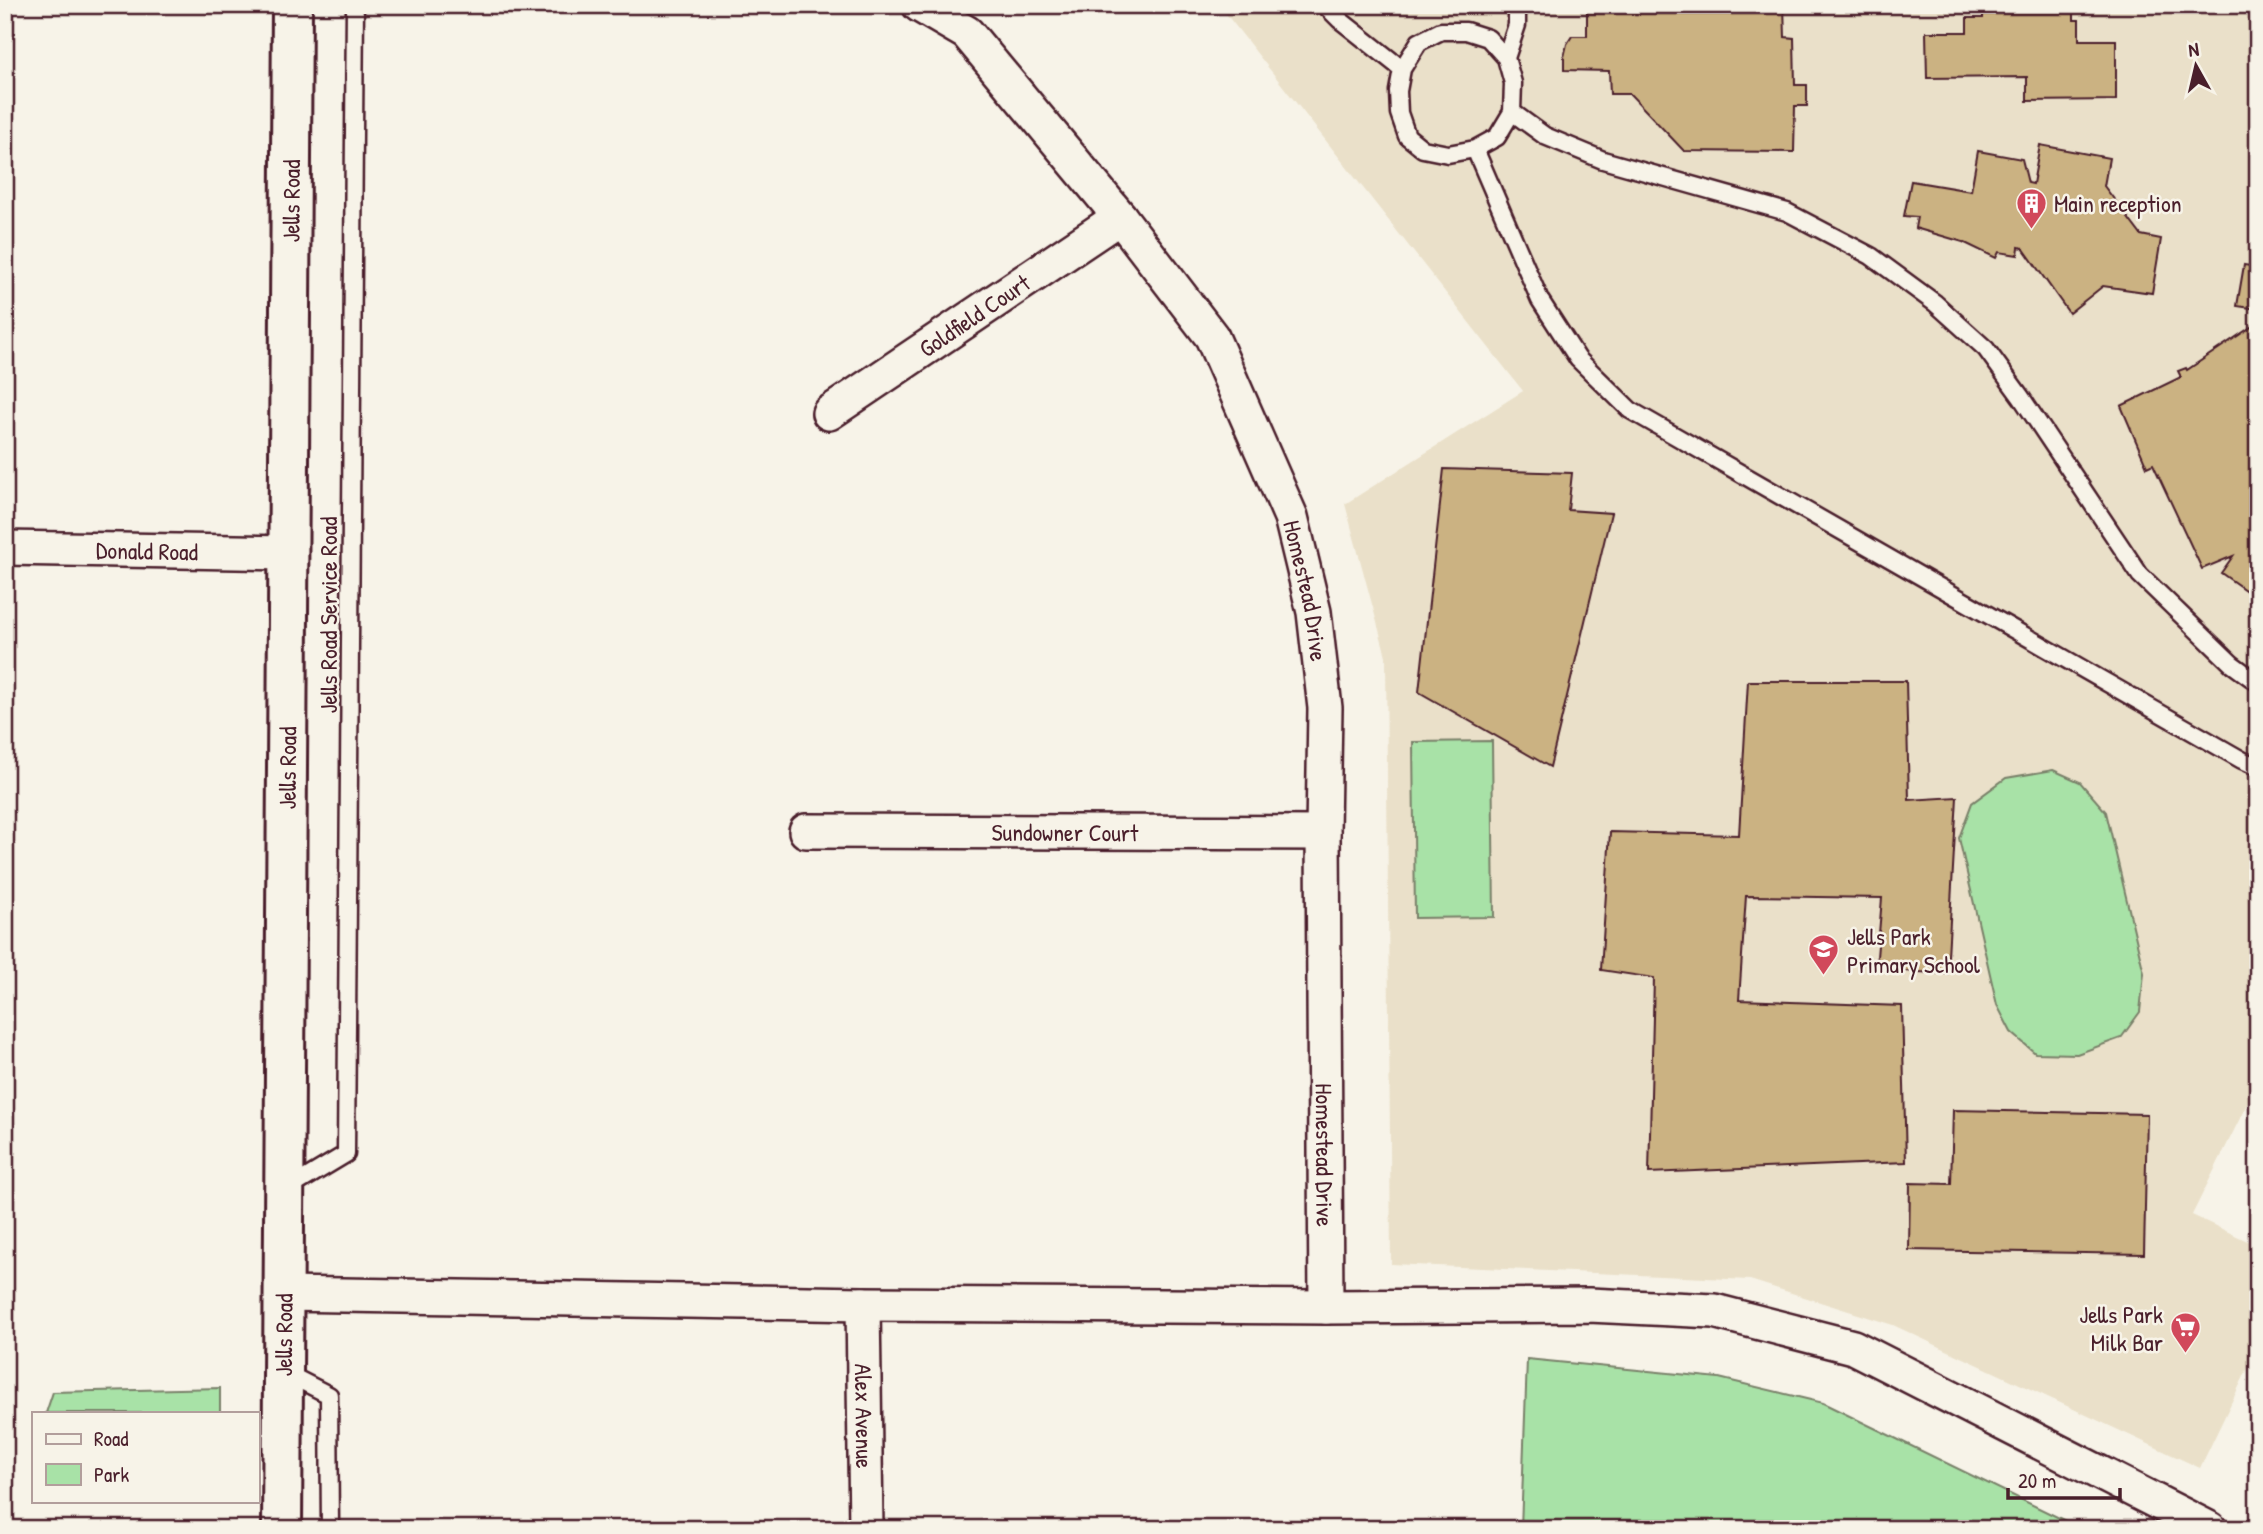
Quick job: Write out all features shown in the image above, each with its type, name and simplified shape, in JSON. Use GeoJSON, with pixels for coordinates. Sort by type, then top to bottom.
{"type":"FeatureCollection","features":[{"type":"Feature","properties":{"kind":"main road","name":"Jells Road"},"geometry":{"type":"LineString","coordinates":[[282,1529],[292,5]]}},
{"type":"Feature","properties":{"kind":"street","name":"Homestead Drive"},"geometry":{"type":"LineString","coordinates":[[919,5],[968,33],[1120,217],[1212,337],[1291,517],[1314,612],[1325,708],[1323,833],[1326,1307]]}},
{"type":"Feature","properties":{"kind":"street","name":"Goldfield Court"},"geometry":{"type":"LineString","coordinates":[[829,413],[1120,217]]}},
{"type":"Feature","properties":{"kind":"street","name":"Donald Road"},"geometry":{"type":"LineString","coordinates":[[5,548],[287,553]]}},
{"type":"Feature","properties":{"kind":"street","name":"Sundowner Court"},"geometry":{"type":"LineString","coordinates":[[806,831],[1323,833]]}},
{"type":"Feature","properties":{"kind":"street"},"geometry":{"type":"LineString","coordinates":[[284,1294],[863,1304],[1326,1307],[1589,1305],[1714,1311],[1853,1347],[2210,1529]]}},
{"type":"Feature","properties":{"kind":"street","name":"Alex Avenue"},"geometry":{"type":"LineString","coordinates":[[863,1304],[866,1529]]}},
{"type":"Feature","properties":{"kind":"lane","name":"Jells Road Service Road"},"geometry":{"type":"LineString","coordinates":[[285,1190],[346,1154],[355,5]]}},
{"type":"Feature","properties":{"kind":"lane"},"geometry":{"type":"LineString","coordinates":[[1325,5],[1402,69]]}},
{"type":"Feature","properties":{"kind":"lane"},"geometry":{"type":"LineString","coordinates":[[1506,58],[1517,25],[1517,5]]}},
{"type":"Feature","properties":{"kind":"lane"},"geometry":{"type":"LineString","coordinates":[[1441,31],[1466,31],[1488,38],[1506,58],[1513,83],[1512,112],[1497,137],[1475,149],[1448,155],[1423,149],[1407,136],[1399,113],[1398,91],[1402,69],[1419,42],[1441,31]]}},
{"type":"Feature","properties":{"kind":"lane"},"geometry":{"type":"LineString","coordinates":[[1512,112],[1545,136],[1603,160],[1787,212],[1871,256],[1935,303],[1986,349],[2140,575],[2232,664],[2258,683]]}},
{"type":"Feature","properties":{"kind":"lane"},"geometry":{"type":"LineString","coordinates":[[1475,149],[1540,300],[1578,359],[1630,410],[2258,767]]}},
{"type":"Feature","properties":{"kind":"lane"},"geometry":{"type":"LineString","coordinates":[[284,1372],[330,1395],[330,1529]]}},
{"type":"Feature","properties":{"kind":"shaded area"},"geometry":{"type":"Polygon","coordinates":[[[1219,5],[2258,5],[2258,1082],[2192,1215],[2258,1246],[2258,1347],[2200,1468],[1893,1325],[1750,1280],[1391,1264],[1386,656],[1345,504],[1523,391],[1219,5]]]}},
{"type":"Feature","properties":{"kind":"green space"},"geometry":{"type":"Polygon","coordinates":[[[1492,741],[1494,917],[1415,918],[1413,742],[1492,741]]]}},
{"type":"Feature","properties":{"kind":"green space"},"geometry":{"type":"Polygon","coordinates":[[[2053,770],[2080,782],[2106,812],[2144,973],[2140,1012],[2121,1038],[2077,1054],[2035,1053],[2011,1032],[1997,1005],[1959,838],[1972,803],[2006,778],[2053,770]]]}},
{"type":"Feature","properties":{"kind":"green space"},"geometry":{"type":"Polygon","coordinates":[[[1527,1359],[1719,1378],[1823,1403],[2082,1529],[1521,1529],[1527,1359]]]}},
{"type":"Feature","properties":{"kind":"green space"},"geometry":{"type":"Polygon","coordinates":[[[220,1388],[220,1412],[46,1412],[53,1392],[220,1388]]]}},
{"type":"Feature","properties":{"kind":"building"},"geometry":{"type":"Polygon","coordinates":[[[1587,5],[1784,5],[1785,37],[1794,38],[1795,85],[1807,85],[1807,106],[1795,106],[1794,152],[1684,151],[1630,94],[1610,94],[1609,71],[1564,70],[1567,44],[1572,36],[1587,36],[1587,5]]]}},
{"type":"Feature","properties":{"kind":"building"},"geometry":{"type":"Polygon","coordinates":[[[1983,5],[2074,5],[2074,20],[2079,20],[2079,40],[2116,40],[2116,100],[2027,101],[2027,77],[1927,78],[1926,32],[1967,32],[1967,18],[1983,18],[1983,5]]]}},
{"type":"Feature","properties":{"kind":"building"},"geometry":{"type":"Polygon","coordinates":[[[2258,109],[2258,138],[2252,130],[2258,109]]]}},
{"type":"Feature","properties":{"kind":"building","name":"Main reception"},"geometry":{"type":"Polygon","coordinates":[[[2040,145],[2109,158],[2104,186],[2141,235],[2161,239],[2152,293],[2103,286],[2069,313],[2023,248],[2019,247],[2018,255],[1999,252],[1996,258],[1963,242],[1915,228],[1917,217],[1904,216],[1911,181],[1971,191],[1978,151],[2022,159],[2028,183],[2033,184],[2040,145]]]}},
{"type":"Feature","properties":{"kind":"building"},"geometry":{"type":"Polygon","coordinates":[[[2244,265],[2258,267],[2258,309],[2237,306],[2244,265]]]}},
{"type":"Feature","properties":{"kind":"building"},"geometry":{"type":"Polygon","coordinates":[[[2254,325],[2258,325],[2258,599],[2221,573],[2233,556],[2202,569],[2153,464],[2147,467],[2121,406],[2181,377],[2178,371],[2187,370],[2254,325]]]}},
{"type":"Feature","properties":{"kind":"building"},"geometry":{"type":"Polygon","coordinates":[[[1444,469],[1572,473],[1568,510],[1611,513],[1550,767],[1419,692],[1444,469]]]}},
{"type":"Feature","properties":{"kind":"building"},"geometry":{"type":"Polygon","coordinates":[[[1748,681],[1906,681],[1909,800],[1957,797],[1947,974],[1876,969],[1882,898],[1746,896],[1739,1000],[1902,1006],[1906,1162],[1649,1173],[1654,978],[1601,970],[1610,832],[1739,835],[1748,681]]]}},
{"type":"Feature","properties":{"kind":"building"},"geometry":{"type":"Polygon","coordinates":[[[1953,1110],[2147,1114],[2144,1254],[1909,1250],[1910,1183],[1951,1184],[1953,1110]]]}},
{"type":"Feature","properties":{"kind":"place","name":"Main reception"},"geometry":{"type":"Point","coordinates":[2031,230]}},
{"type":"Feature","properties":{"kind":"place","name":"Jells Park Primary School"},"geometry":{"type":"Point","coordinates":[1824,977]}},
{"type":"Feature","properties":{"kind":"place","name":"Jells Park Milk Bar"},"geometry":{"type":"Point","coordinates":[2186,1355]}}]}
